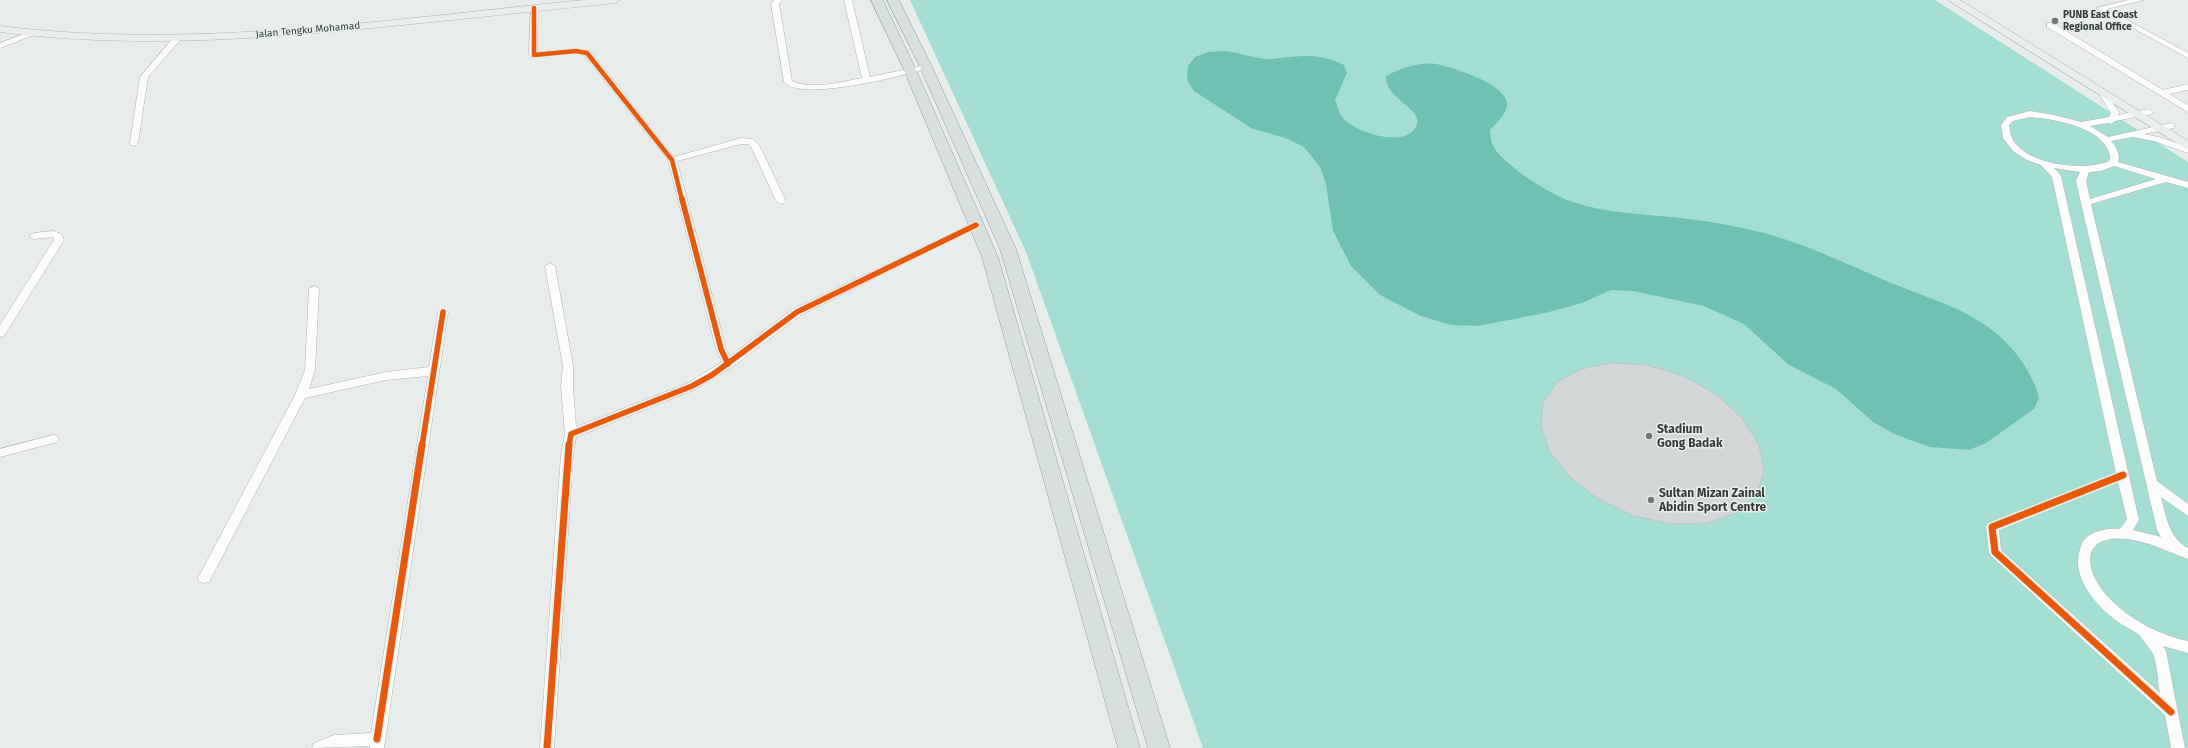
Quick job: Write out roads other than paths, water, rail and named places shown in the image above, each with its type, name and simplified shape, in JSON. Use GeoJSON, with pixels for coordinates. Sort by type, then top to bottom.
{"type":"FeatureCollection","features":[{"type":"Feature","properties":{"kind":"main road","name":"Jalan Tengku Mohamad"},"geometry":{"type":"LineString","coordinates":[[1,24],[137,33],[222,32],[562,0]]}},
{"type":"Feature","properties":{"kind":"main road","name":"Jalan Tengku Mohamad"},"geometry":{"type":"LineString","coordinates":[[1,24],[32,34],[177,40],[274,34],[615,0]]}},
{"type":"Feature","properties":{"kind":"main road"},"geometry":{"type":"LineString","coordinates":[[877,0],[910,70],[990,257],[1129,748]]}},
{"type":"Feature","properties":{"kind":"main road"},"geometry":{"type":"LineString","coordinates":[[893,0],[926,67],[1008,249],[1159,748]]}},
{"type":"Feature","properties":{"kind":"main road"},"geometry":{"type":"LineString","coordinates":[[1953,0],[2102,92],[2143,113]]}},
{"type":"Feature","properties":{"kind":"main road"},"geometry":{"type":"LineString","coordinates":[[1966,0],[2165,127],[2188,146]]}},
{"type":"Feature","properties":{"kind":"main road"},"geometry":{"type":"LineString","coordinates":[[2165,127],[2188,136]]}},
{"type":"Feature","properties":{"kind":"street"},"geometry":{"type":"LineString","coordinates":[[778,0],[775,4],[788,82],[791,85],[805,87],[867,80],[926,67]]}},
{"type":"Feature","properties":{"kind":"street"},"geometry":{"type":"LineString","coordinates":[[848,0],[867,80]]}},
{"type":"Feature","properties":{"kind":"street"},"geometry":{"type":"LineString","coordinates":[[2140,0],[2100,8],[2188,56]]}},
{"type":"Feature","properties":{"kind":"street"},"geometry":{"type":"LineString","coordinates":[[534,8],[534,55],[576,51],[587,53],[672,160],[721,349],[728,364]]}},
{"type":"Feature","properties":{"kind":"street"},"geometry":{"type":"LineString","coordinates":[[2050,25],[2188,109]]}},
{"type":"Feature","properties":{"kind":"street"},"geometry":{"type":"LineString","coordinates":[[0,46],[32,34]]}},
{"type":"Feature","properties":{"kind":"street"},"geometry":{"type":"LineString","coordinates":[[134,143],[144,77],[177,40]]}},
{"type":"Feature","properties":{"kind":"street"},"geometry":{"type":"LineString","coordinates":[[2161,93],[2188,87]]}},
{"type":"Feature","properties":{"kind":"street"},"geometry":{"type":"LineString","coordinates":[[2102,92],[2115,113],[2112,121]]}},
{"type":"Feature","properties":{"kind":"street"},"geometry":{"type":"LineString","coordinates":[[2081,125],[2112,121],[2143,113]]}},
{"type":"Feature","properties":{"kind":"street"},"geometry":{"type":"LineString","coordinates":[[2024,115],[2045,115],[2081,125],[2106,140],[2115,153],[2113,163],[2107,168],[2085,171],[2072,170],[2044,163],[2031,157],[2012,144],[2004,130],[2005,125],[2010,119],[2024,115]]}},
{"type":"Feature","properties":{"kind":"street"},"geometry":{"type":"LineString","coordinates":[[2106,140],[2165,127]]}},
{"type":"Feature","properties":{"kind":"street"},"geometry":{"type":"LineString","coordinates":[[2127,135],[2156,139],[2188,150]]}},
{"type":"Feature","properties":{"kind":"street"},"geometry":{"type":"LineString","coordinates":[[672,160],[741,141],[750,140],[755,145],[781,201]]}},
{"type":"Feature","properties":{"kind":"street"},"geometry":{"type":"LineString","coordinates":[[2044,163],[2056,176],[2133,520],[2124,533]]}},
{"type":"Feature","properties":{"kind":"street"},"geometry":{"type":"LineString","coordinates":[[2113,163],[2188,185]]}},
{"type":"Feature","properties":{"kind":"street"},"geometry":{"type":"LineString","coordinates":[[2085,171],[2081,181],[2163,530],[2176,547]]}},
{"type":"Feature","properties":{"kind":"street"},"geometry":{"type":"LineString","coordinates":[[2086,203],[2168,178]]}},
{"type":"Feature","properties":{"kind":"street"},"geometry":{"type":"LineString","coordinates":[[571,434],[692,386],[728,364],[797,312],[976,225]]}},
{"type":"Feature","properties":{"kind":"street"},"geometry":{"type":"LineString","coordinates":[[0,333],[59,240],[58,236],[54,234],[34,236]]}},
{"type":"Feature","properties":{"kind":"street"},"geometry":{"type":"LineString","coordinates":[[547,748],[567,455],[571,434],[567,386],[568,366],[550,266]]}},
{"type":"Feature","properties":{"kind":"street"},"geometry":{"type":"LineString","coordinates":[[204,578],[301,395],[310,370],[314,289]]}},
{"type":"Feature","properties":{"kind":"street"},"geometry":{"type":"LineString","coordinates":[[319,748],[334,742],[377,743],[432,389],[433,371],[442,312]]}},
{"type":"Feature","properties":{"kind":"street"},"geometry":{"type":"LineString","coordinates":[[301,395],[386,376],[433,371]]}},
{"type":"Feature","properties":{"kind":"street"},"geometry":{"type":"LineString","coordinates":[[0,453],[53,440]]}},
{"type":"Feature","properties":{"kind":"street"},"geometry":{"type":"LineString","coordinates":[[2123,475],[1992,527],[1995,552],[2171,712]]}},
{"type":"Feature","properties":{"kind":"street"},"geometry":{"type":"LineString","coordinates":[[2152,483],[2188,511]]}},
{"type":"Feature","properties":{"kind":"street"},"geometry":{"type":"LineString","coordinates":[[2188,554],[2176,547],[2149,537],[2124,533],[2110,534],[2098,538],[2090,544],[2085,552],[2085,570],[2098,594],[2110,608],[2144,631],[2164,640],[2188,647]]}},
{"type":"Feature","properties":{"kind":"street"},"geometry":{"type":"LineString","coordinates":[[2144,631],[2159,651],[2178,748]]}},
{"type":"Feature","properties":{"kind":"place","name":"PUNB East Coast Regional Office"},"geometry":{"type":"Point","coordinates":[2055,21]}},
{"type":"Feature","properties":{"kind":"place","name":"Stadium Gong Badak"},"geometry":{"type":"Point","coordinates":[1649,436]}},
{"type":"Feature","properties":{"kind":"place","name":"Sultan Mizan Zainal Abidin Sport Centre"},"geometry":{"type":"Point","coordinates":[1651,500]}}]}
